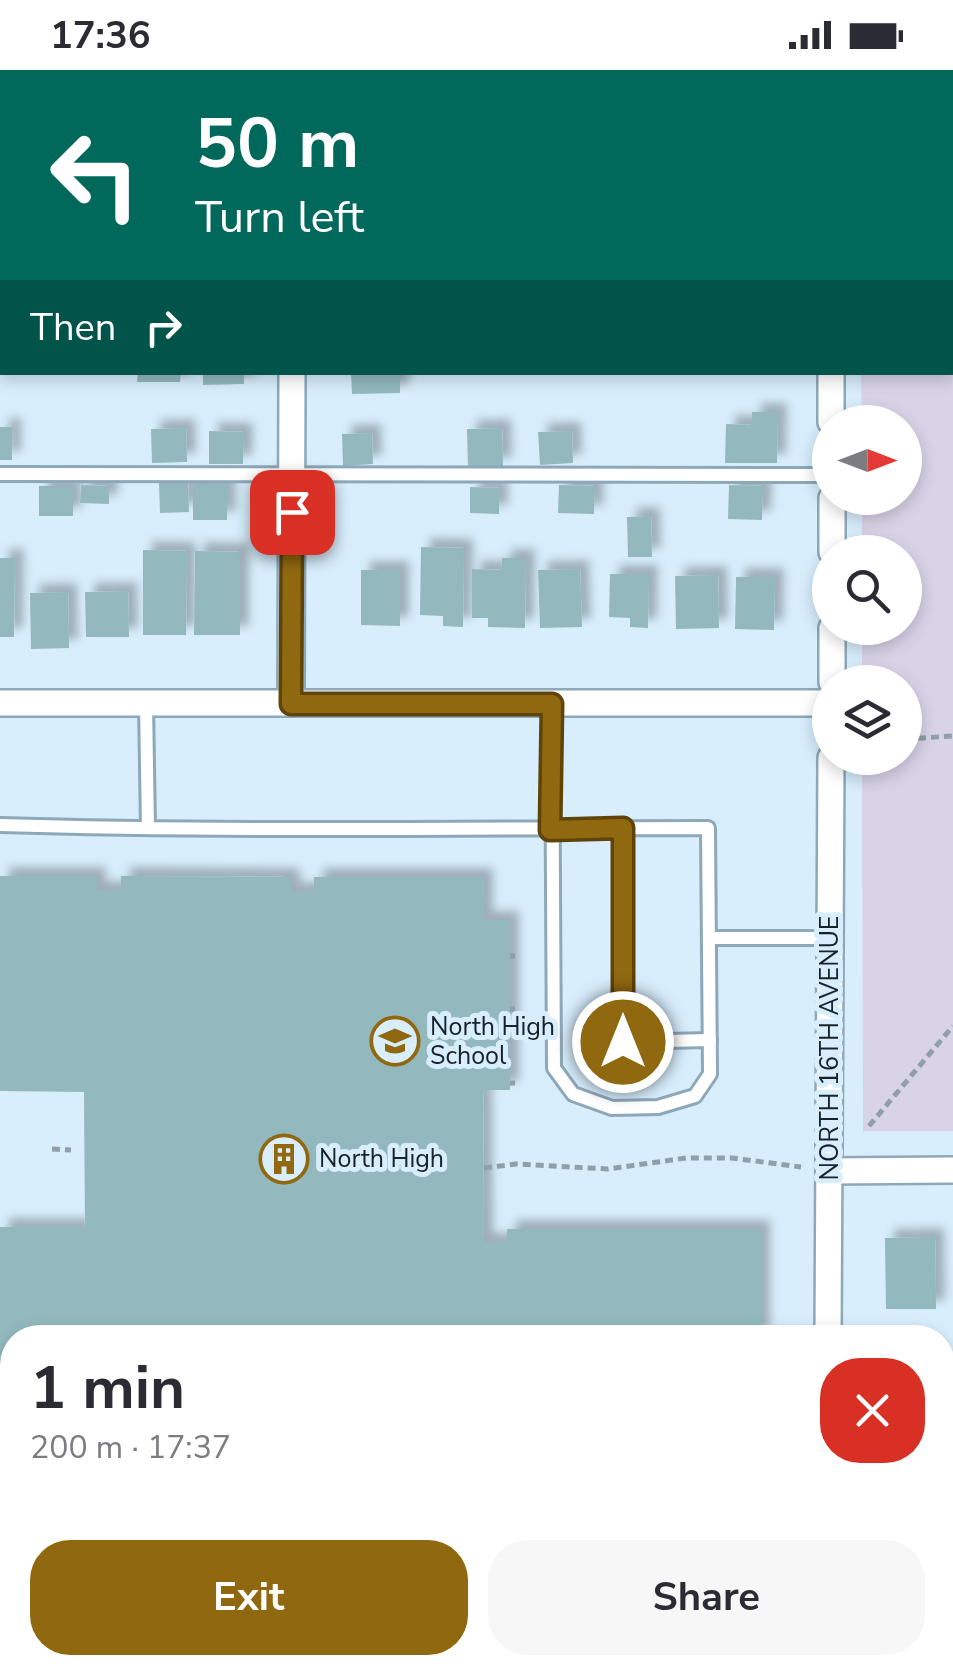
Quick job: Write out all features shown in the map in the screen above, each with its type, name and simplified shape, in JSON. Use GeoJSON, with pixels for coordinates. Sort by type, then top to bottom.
{"type":"FeatureCollection","features":[{"type":"Feature","properties":{"kind":"street"},"geometry":{"type":"LineString","coordinates":[[291,704],[292,375]]}},
{"type":"Feature","properties":{"kind":"street"},"geometry":{"type":"LineString","coordinates":[[831,375],[831,405]]}},
{"type":"Feature","properties":{"kind":"street"},"geometry":{"type":"LineString","coordinates":[[0,703],[812,703]]}},
{"type":"Feature","properties":{"kind":"street","name":"NORTH 16TH AVENUE"},"geometry":{"type":"LineString","coordinates":[[828,1325],[832,775]]}},
{"type":"Feature","properties":{"kind":"street"},"geometry":{"type":"LineString","coordinates":[[829,1171],[953,1170]]}},
{"type":"Feature","properties":{"kind":"lane"},"geometry":{"type":"LineString","coordinates":[[0,474],[812,474]]}},
{"type":"Feature","properties":{"kind":"lane"},"geometry":{"type":"LineString","coordinates":[[146,703],[148,828]]}},
{"type":"Feature","properties":{"kind":"lane"},"geometry":{"type":"LineString","coordinates":[[0,824],[148,828],[550,830],[708,828],[710,1074],[696,1096],[658,1106],[612,1108],[573,1094],[554,1068],[550,830],[552,704]]}},
{"type":"Feature","properties":{"kind":"lane"},"geometry":{"type":"LineString","coordinates":[[623,828],[623,1042],[710,1040]]}},
{"type":"Feature","properties":{"kind":"lane"},"geometry":{"type":"LineString","coordinates":[[710,938],[830,938]]}},
{"type":"Feature","properties":{"kind":"path"},"geometry":{"type":"LineString","coordinates":[[922,738],[953,736]]}},
{"type":"Feature","properties":{"kind":"path"},"geometry":{"type":"LineString","coordinates":[[869,1126],[953,1026]]}},
{"type":"Feature","properties":{"kind":"path"},"geometry":{"type":"LineString","coordinates":[[52,1150],[72,1150]]}},
{"type":"Feature","properties":{"kind":"path"},"geometry":{"type":"LineString","coordinates":[[484,1168],[516,1164],[608,1169],[686,1158],[717,1158],[829,1171]]}},
{"type":"Feature","properties":{"kind":"shaded area"},"geometry":{"type":"Polygon","coordinates":[[[861,375],[953,375],[953,1131],[863,1131],[862,775],[922,775],[922,665],[862,665],[862,645],[922,645],[922,535],[862,535],[862,515],[922,515],[922,405],[862,405],[861,375]]]}},
{"type":"Feature","properties":{"kind":"building"},"geometry":{"type":"Polygon","coordinates":[[[138,375],[181,375],[180,382],[137,382],[138,375]]]}},
{"type":"Feature","properties":{"kind":"building"},"geometry":{"type":"Polygon","coordinates":[[[203,375],[244,375],[244,384],[203,385],[203,375]]]}},
{"type":"Feature","properties":{"kind":"building"},"geometry":{"type":"Polygon","coordinates":[[[351,375],[400,375],[400,393],[352,394],[351,375]]]}},
{"type":"Feature","properties":{"kind":"building"},"geometry":{"type":"Polygon","coordinates":[[[752,412],[778,412],[777,463],[725,463],[726,424],[752,425],[752,412]]]}},
{"type":"Feature","properties":{"kind":"building"},"geometry":{"type":"Polygon","coordinates":[[[0,427],[12,427],[12,460],[0,460],[0,427]]]}},
{"type":"Feature","properties":{"kind":"building"},"geometry":{"type":"Polygon","coordinates":[[[186,428],[187,462],[152,463],[151,429],[186,428]]]}},
{"type":"Feature","properties":{"kind":"building"},"geometry":{"type":"Polygon","coordinates":[[[502,428],[503,466],[468,467],[467,429],[502,428]]]}},
{"type":"Feature","properties":{"kind":"building"},"geometry":{"type":"Polygon","coordinates":[[[209,431],[244,432],[243,464],[209,464],[209,431]]]}},
{"type":"Feature","properties":{"kind":"building"},"geometry":{"type":"Polygon","coordinates":[[[572,431],[573,463],[540,465],[538,432],[572,431]]]}},
{"type":"Feature","properties":{"kind":"building"},"geometry":{"type":"Polygon","coordinates":[[[372,433],[373,464],[343,466],[342,434],[372,433]]]}},
{"type":"Feature","properties":{"kind":"building"},"geometry":{"type":"Polygon","coordinates":[[[159,483],[188,483],[189,512],[160,513],[159,483]]]}},
{"type":"Feature","properties":{"kind":"building"},"geometry":{"type":"Polygon","coordinates":[[[193,483],[227,483],[227,520],[193,520],[193,483]]]}},
{"type":"Feature","properties":{"kind":"building"},"geometry":{"type":"Polygon","coordinates":[[[81,485],[109,486],[109,504],[80,503],[81,485]]]}},
{"type":"Feature","properties":{"kind":"building"},"geometry":{"type":"Polygon","coordinates":[[[559,485],[595,486],[594,514],[558,513],[559,485]]]}},
{"type":"Feature","properties":{"kind":"building"},"geometry":{"type":"Polygon","coordinates":[[[729,485],[763,486],[762,520],[728,519],[729,485]]]}},
{"type":"Feature","properties":{"kind":"building"},"geometry":{"type":"Polygon","coordinates":[[[39,486],[73,486],[73,516],[39,516],[39,486]]]}},
{"type":"Feature","properties":{"kind":"building"},"geometry":{"type":"Polygon","coordinates":[[[470,487],[499,488],[499,514],[470,513],[470,487]]]}},
{"type":"Feature","properties":{"kind":"building"},"geometry":{"type":"Polygon","coordinates":[[[651,516],[652,557],[628,557],[627,517],[651,516]]]}},
{"type":"Feature","properties":{"kind":"building"},"geometry":{"type":"Polygon","coordinates":[[[421,547],[464,548],[463,627],[443,626],[443,616],[420,615],[421,547]]]}},
{"type":"Feature","properties":{"kind":"building"},"geometry":{"type":"Polygon","coordinates":[[[143,550],[187,551],[186,635],[143,635],[143,550]]]}},
{"type":"Feature","properties":{"kind":"building"},"geometry":{"type":"Polygon","coordinates":[[[195,551],[240,552],[240,635],[194,635],[195,551]]]}},
{"type":"Feature","properties":{"kind":"building"},"geometry":{"type":"Polygon","coordinates":[[[0,558],[15,558],[14,637],[0,637],[0,558]]]}},
{"type":"Feature","properties":{"kind":"building"},"geometry":{"type":"Polygon","coordinates":[[[502,558],[526,558],[525,628],[488,627],[488,618],[472,618],[472,569],[501,570],[502,558]]]}},
{"type":"Feature","properties":{"kind":"building"},"geometry":{"type":"Polygon","coordinates":[[[580,569],[582,627],[540,628],[538,570],[580,569]]]}},
{"type":"Feature","properties":{"kind":"building"},"geometry":{"type":"Polygon","coordinates":[[[361,570],[400,570],[400,626],[361,625],[361,570]]]}},
{"type":"Feature","properties":{"kind":"building"},"geometry":{"type":"Polygon","coordinates":[[[610,574],[649,574],[648,628],[630,627],[630,618],[609,617],[610,574]]]}},
{"type":"Feature","properties":{"kind":"building"},"geometry":{"type":"Polygon","coordinates":[[[718,575],[719,628],[676,629],[675,576],[718,575]]]}},
{"type":"Feature","properties":{"kind":"building"},"geometry":{"type":"Polygon","coordinates":[[[736,577],[775,577],[774,630],[735,629],[736,577]]]}},
{"type":"Feature","properties":{"kind":"building"},"geometry":{"type":"Polygon","coordinates":[[[128,591],[129,637],[86,637],[85,592],[128,591]]]}},
{"type":"Feature","properties":{"kind":"building"},"geometry":{"type":"Polygon","coordinates":[[[68,592],[69,648],[31,649],[30,593],[68,592]]]}},
{"type":"Feature","properties":{"kind":"building","name":"North High"},"geometry":{"type":"Polygon","coordinates":[[[0,876],[97,876],[97,890],[121,890],[121,876],[291,877],[291,891],[314,891],[314,877],[484,877],[484,920],[510,920],[510,1090],[483,1090],[484,1242],[507,1242],[507,1229],[761,1229],[761,1325],[0,1325],[0,1227],[85,1227],[84,1092],[0,1091],[0,876]]]}},
{"type":"Feature","properties":{"kind":"building"},"geometry":{"type":"Polygon","coordinates":[[[935,1237],[936,1309],[886,1309],[885,1238],[935,1237]]]}},
{"type":"Feature","properties":{"kind":"place","name":"North High School"},"geometry":{"type":"Point","coordinates":[395,1041]}},
{"type":"Feature","properties":{"kind":"place","name":"North High"},"geometry":{"type":"Point","coordinates":[284,1159]}},
{"type":"Feature","properties":{"kind":"route"},"geometry":{"type":"LineString","coordinates":[[292,512],[291,704],[552,704],[550,830],[623,828],[623,1042]]}}]}
